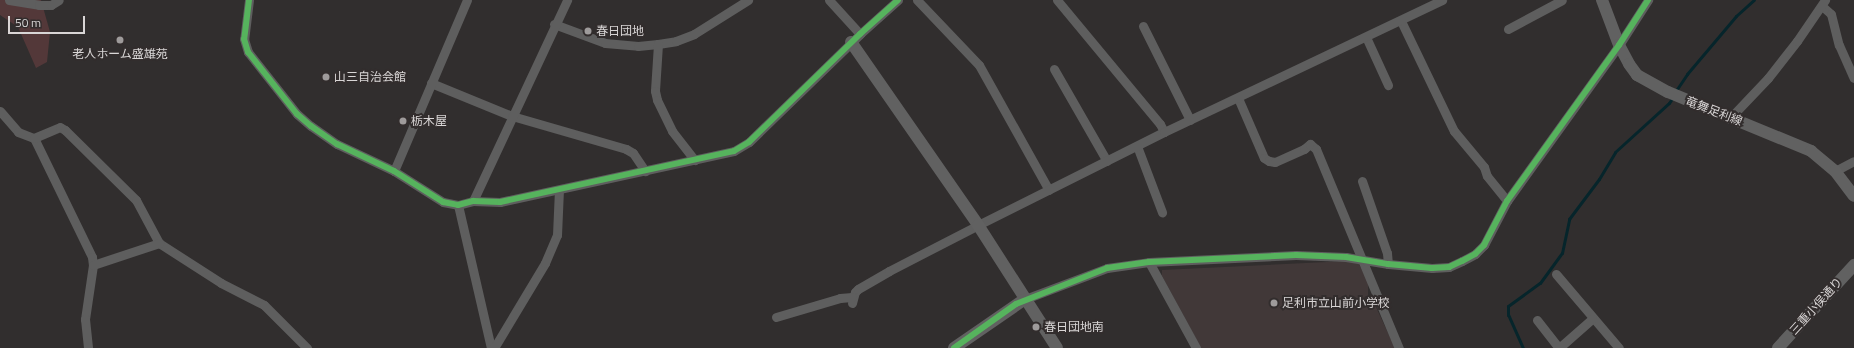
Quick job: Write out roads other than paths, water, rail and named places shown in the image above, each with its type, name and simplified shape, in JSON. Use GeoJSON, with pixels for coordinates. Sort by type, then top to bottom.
{"type":"FeatureCollection","features":[{"type":"Feature","properties":{"kind":"street"},"geometry":{"type":"LineString","coordinates":[[10,0],[39,6],[51,5],[59,0]]}},
{"type":"Feature","properties":{"kind":"street"},"geometry":{"type":"LineString","coordinates":[[249,0],[244,39],[248,52],[297,114],[337,144],[394,171],[443,202],[458,205],[473,201],[500,202],[734,151],[749,142],[855,38],[898,0]]}},
{"type":"Feature","properties":{"kind":"street"},"geometry":{"type":"LineString","coordinates":[[394,171],[467,0]]}},
{"type":"Feature","properties":{"kind":"street"},"geometry":{"type":"LineString","coordinates":[[473,201],[566,0]]}},
{"type":"Feature","properties":{"kind":"street"},"geometry":{"type":"LineString","coordinates":[[554,24],[605,43],[638,46],[658,44],[676,41],[694,34],[748,0]]}},
{"type":"Feature","properties":{"kind":"street"},"geometry":{"type":"LineString","coordinates":[[829,0],[978,225],[1057,348]]}},
{"type":"Feature","properties":{"kind":"street"},"geometry":{"type":"LineString","coordinates":[[917,0],[979,65],[1049,190]]}},
{"type":"Feature","properties":{"kind":"street"},"geometry":{"type":"LineString","coordinates":[[1057,0],[1160,124],[1164,132]]}},
{"type":"Feature","properties":{"kind":"street"},"geometry":{"type":"LineString","coordinates":[[776,317],[840,298],[852,300],[858,289],[889,271],[978,225],[1164,132],[1401,21],[1442,0]]}},
{"type":"Feature","properties":{"kind":"street"},"geometry":{"type":"LineString","coordinates":[[1508,29],[1562,0]]}},
{"type":"Feature","properties":{"kind":"street","name":"竜舞足利線"},"geometry":{"type":"LineString","coordinates":[[1602,0],[1619,45],[1629,64],[1637,75],[1668,92],[1811,151],[1835,171],[1854,196]]}},
{"type":"Feature","properties":{"kind":"street"},"geometry":{"type":"LineString","coordinates":[[954,348],[1025,299],[1107,268],[1149,262],[1296,255],[1346,257],[1388,264],[1432,268],[1449,267],[1462,261],[1475,254],[1484,245],[1507,201],[1619,45],[1648,0]]}},
{"type":"Feature","properties":{"kind":"street"},"geometry":{"type":"LineString","coordinates":[[1731,117],[1768,78],[1823,3],[1831,14],[1839,45],[1854,78]]}},
{"type":"Feature","properties":{"kind":"street"},"geometry":{"type":"LineString","coordinates":[[1401,21],[1454,131],[1484,167],[1487,176],[1507,201]]}},
{"type":"Feature","properties":{"kind":"street"},"geometry":{"type":"LineString","coordinates":[[1143,26],[1190,120]]}},
{"type":"Feature","properties":{"kind":"street"},"geometry":{"type":"LineString","coordinates":[[1366,37],[1388,85]]}},
{"type":"Feature","properties":{"kind":"street"},"geometry":{"type":"LineString","coordinates":[[658,44],[655,91],[657,100],[672,131],[695,160]]}},
{"type":"Feature","properties":{"kind":"street"},"geometry":{"type":"LineString","coordinates":[[1054,68],[1107,161]]}},
{"type":"Feature","properties":{"kind":"street"},"geometry":{"type":"LineString","coordinates":[[431,83],[512,116],[626,148],[633,153],[645,171]]}},
{"type":"Feature","properties":{"kind":"street"},"geometry":{"type":"LineString","coordinates":[[1238,98],[1264,158],[1275,162],[1304,149],[1310,144],[1316,149],[1399,348]]}},
{"type":"Feature","properties":{"kind":"street"},"geometry":{"type":"LineString","coordinates":[[0,111],[18,132],[34,138],[92,257],[93,265],[85,319],[88,348]]}},
{"type":"Feature","properties":{"kind":"street"},"geometry":{"type":"LineString","coordinates":[[34,138],[60,127],[65,130],[136,200],[159,243],[221,283],[264,305],[307,348]]}},
{"type":"Feature","properties":{"kind":"street"},"geometry":{"type":"LineString","coordinates":[[1137,146],[1162,212]]}},
{"type":"Feature","properties":{"kind":"street"},"geometry":{"type":"LineString","coordinates":[[1835,171],[1854,161]]}},
{"type":"Feature","properties":{"kind":"street"},"geometry":{"type":"LineString","coordinates":[[1362,181],[1387,253],[1388,264]]}},
{"type":"Feature","properties":{"kind":"street"},"geometry":{"type":"LineString","coordinates":[[494,348],[545,263],[557,236],[559,190]]}},
{"type":"Feature","properties":{"kind":"street"},"geometry":{"type":"LineString","coordinates":[[458,205],[491,348]]}},
{"type":"Feature","properties":{"kind":"street"},"geometry":{"type":"LineString","coordinates":[[93,265],[159,243]]}},
{"type":"Feature","properties":{"kind":"street"},"geometry":{"type":"LineString","coordinates":[[1149,262],[1196,348]]}},
{"type":"Feature","properties":{"kind":"street","name":"三重小俣通り"},"geometry":{"type":"LineString","coordinates":[[1778,348],[1854,265]]}},
{"type":"Feature","properties":{"kind":"street"},"geometry":{"type":"LineString","coordinates":[[1556,274],[1592,319],[1619,348]]}},
{"type":"Feature","properties":{"kind":"street"},"geometry":{"type":"LineString","coordinates":[[1537,320],[1559,348],[1592,319]]}},
{"type":"Feature","properties":{"kind":"waterway"},"geometry":{"type":"LineString","coordinates":[[1675,92],[1687,74],[1736,16],[1754,0]]}},
{"type":"Feature","properties":{"kind":"waterway"},"geometry":{"type":"LineString","coordinates":[[1523,348],[1508,315],[1508,306],[1540,283],[1562,253],[1569,219],[1599,179],[1615,152],[1669,103],[1673,97]]}},
{"type":"Feature","properties":{"kind":"place","name":"春日団地"},"geometry":{"type":"Point","coordinates":[588,31]}},
{"type":"Feature","properties":{"kind":"place","name":"老人ホーム盛雄苑"},"geometry":{"type":"Point","coordinates":[120,40]}},
{"type":"Feature","properties":{"kind":"place","name":"山三自治会館"},"geometry":{"type":"Point","coordinates":[326,77]}},
{"type":"Feature","properties":{"kind":"place","name":"栃木屋"},"geometry":{"type":"Point","coordinates":[403,121]}},
{"type":"Feature","properties":{"kind":"place","name":"足利市立山前小学校"},"geometry":{"type":"Point","coordinates":[1274,303]}},
{"type":"Feature","properties":{"kind":"place","name":"春日団地南"},"geometry":{"type":"Point","coordinates":[1036,327]}}]}
